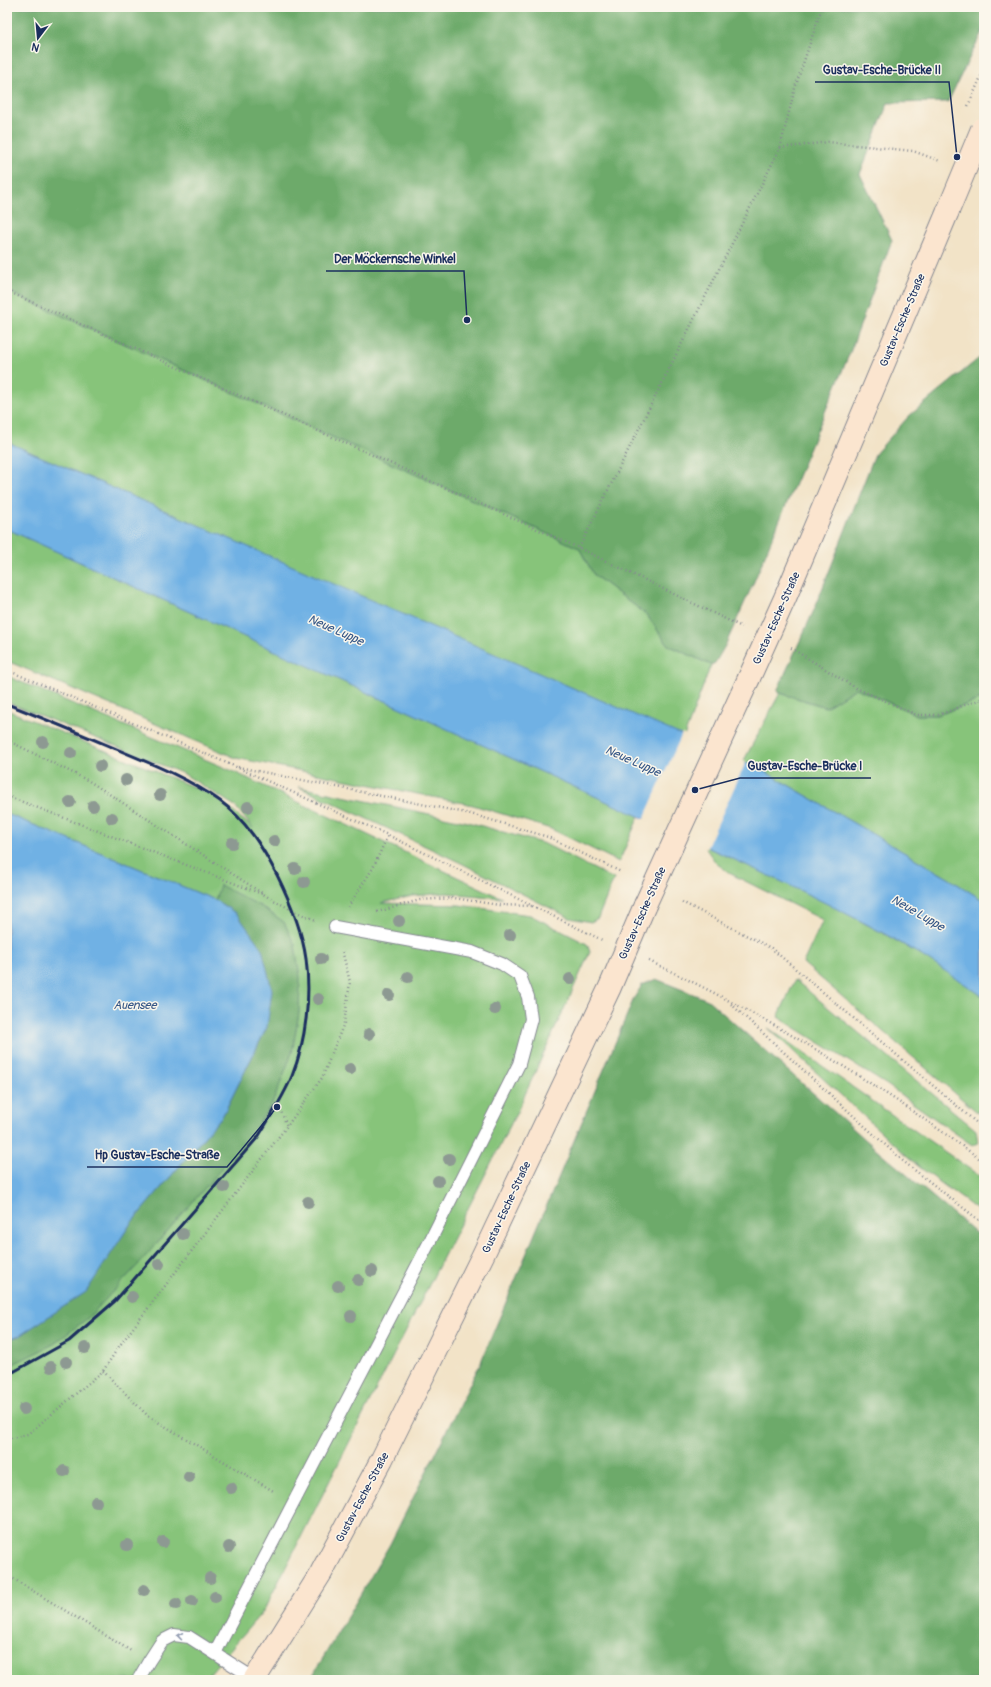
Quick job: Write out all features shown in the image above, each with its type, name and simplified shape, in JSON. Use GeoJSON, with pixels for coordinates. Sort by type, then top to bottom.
{"type":"FeatureCollection","features":[{"type":"Feature","properties":{"kind":"main road","name":"Gustav-Esche-Straße"},"geometry":{"type":"LineString","coordinates":[[255,1679],[321,1573],[382,1459],[483,1255],[610,987],[645,905],[785,598],[983,127]]}},
{"type":"Feature","properties":{"kind":"lane"},"geometry":{"type":"LineString","coordinates":[[215,1653],[429,1244],[519,1064],[531,1019],[528,997],[520,976],[502,964],[472,952],[335,927]]}},
{"type":"Feature","properties":{"kind":"lane"},"geometry":{"type":"LineString","coordinates":[[138,1680],[148,1661],[162,1641],[174,1635],[188,1637],[255,1679]]}},
{"type":"Feature","properties":{"kind":"path"},"geometry":{"type":"LineString","coordinates":[[579,548],[780,148],[795,88],[822,7]]}},
{"type":"Feature","properties":{"kind":"path"},"geometry":{"type":"LineString","coordinates":[[967,109],[984,70]]}},
{"type":"Feature","properties":{"kind":"path"},"geometry":{"type":"LineString","coordinates":[[780,148],[828,142],[913,151],[933,158]]}},
{"type":"Feature","properties":{"kind":"path"},"geometry":{"type":"LineString","coordinates":[[7,291],[579,548],[744,628],[796,651],[856,688],[917,715],[938,715],[984,698]]}},
{"type":"Feature","properties":{"kind":"path"},"geometry":{"type":"LineString","coordinates":[[7,670],[234,766],[388,835],[579,929]]}},
{"type":"Feature","properties":{"kind":"path"},"geometry":{"type":"LineString","coordinates":[[7,740],[89,781],[268,897],[305,916]]}},
{"type":"Feature","properties":{"kind":"path"},"geometry":{"type":"LineString","coordinates":[[234,766],[471,814],[548,837],[621,872]]}},
{"type":"Feature","properties":{"kind":"path"},"geometry":{"type":"LineString","coordinates":[[7,796],[268,897]]}},
{"type":"Feature","properties":{"kind":"path"},"geometry":{"type":"LineString","coordinates":[[7,1439],[28,1434],[103,1371],[120,1345],[322,1078],[344,1023],[350,982],[335,927],[373,868],[388,835]]}},
{"type":"Feature","properties":{"kind":"path"},"geometry":{"type":"LineString","coordinates":[[376,912],[420,900],[454,898],[500,905],[533,906]]}},
{"type":"Feature","properties":{"kind":"path"},"geometry":{"type":"LineString","coordinates":[[682,902],[771,948],[984,1129]]}},
{"type":"Feature","properties":{"kind":"path"},"geometry":{"type":"LineString","coordinates":[[666,970],[772,1024],[834,1060],[984,1162]]}},
{"type":"Feature","properties":{"kind":"path"},"geometry":{"type":"LineString","coordinates":[[729,1001],[903,1161],[984,1224]]}},
{"type":"Feature","properties":{"kind":"path"},"geometry":{"type":"LineString","coordinates":[[280,1109],[287,1126]]}},
{"type":"Feature","properties":{"kind":"path"},"geometry":{"type":"LineString","coordinates":[[103,1371],[148,1416],[294,1503]]}},
{"type":"Feature","properties":{"kind":"path"},"geometry":{"type":"LineString","coordinates":[[7,1587],[12,1578],[148,1661]]}},
{"type":"Feature","properties":{"kind":"green space"},"geometry":{"type":"Polygon","coordinates":[[[7,7],[984,7],[984,28],[948,102],[888,103],[860,174],[892,240],[851,350],[753,584],[725,646],[715,663],[711,665],[668,645],[646,614],[594,575],[579,548],[7,291],[7,7]]]}},
{"type":"Feature","properties":{"kind":"green space"},"geometry":{"type":"Polygon","coordinates":[[[7,291],[579,548],[594,575],[646,614],[668,645],[711,665],[684,737],[7,442],[7,291]]]}},
{"type":"Feature","properties":{"kind":"green space"},"geometry":{"type":"Polygon","coordinates":[[[984,354],[984,698],[938,715],[917,715],[856,688],[826,707],[780,693],[777,691],[814,610],[875,454],[909,416],[984,354]]]}},
{"type":"Feature","properties":{"kind":"green space"},"geometry":{"type":"Polygon","coordinates":[[[7,529],[639,816],[619,862],[551,829],[473,805],[236,758],[7,661],[7,529]]]}},
{"type":"Feature","properties":{"kind":"green space"},"geometry":{"type":"Polygon","coordinates":[[[7,676],[228,769],[502,898],[446,893],[413,896],[381,903],[459,905],[530,915],[587,944],[590,952],[517,1112],[264,1610],[204,1680],[7,1680],[7,1340],[19,1336],[223,1115],[267,1027],[237,914],[215,900],[7,814],[7,710],[213,795],[253,828],[235,806],[184,774],[7,702],[7,676]]]}},
{"type":"Feature","properties":{"kind":"green space"},"geometry":{"type":"Polygon","coordinates":[[[856,688],[917,715],[938,715],[984,698],[984,901],[948,878],[764,771],[743,762],[780,693],[826,707],[856,688]]]}},
{"type":"Feature","properties":{"kind":"green space"},"geometry":{"type":"Polygon","coordinates":[[[299,787],[468,822],[545,844],[614,879],[598,918],[591,922],[570,918],[459,862],[299,787]]]}},
{"type":"Feature","properties":{"kind":"green space"},"geometry":{"type":"Polygon","coordinates":[[[704,846],[850,915],[934,963],[984,997],[984,1118],[803,963],[823,920],[731,874],[716,863],[704,846]]]}},
{"type":"Feature","properties":{"kind":"green space"},"geometry":{"type":"Polygon","coordinates":[[[220,885],[262,907],[284,922],[295,945],[300,977],[299,1013],[292,1053],[273,1102],[250,1136],[138,1265],[88,1318],[54,1344],[7,1367],[7,1340],[19,1336],[84,1293],[131,1223],[223,1115],[267,1027],[237,914],[215,900],[220,885]]]}},
{"type":"Feature","properties":{"kind":"green space"},"geometry":{"type":"Polygon","coordinates":[[[656,979],[708,1000],[874,1147],[984,1240],[984,1680],[310,1680],[390,1544],[480,1364],[634,998],[642,985],[656,979]]]}},
{"type":"Feature","properties":{"kind":"green space"},"geometry":{"type":"Polygon","coordinates":[[[795,980],[976,1130],[978,1143],[972,1145],[887,1085],[778,1017],[795,980]]]}},
{"type":"Feature","properties":{"kind":"green space"},"geometry":{"type":"Polygon","coordinates":[[[768,1028],[984,1179],[984,1215],[918,1166],[768,1028]]]}},
{"type":"Feature","properties":{"kind":"water","name":"Neue Luppe"},"geometry":{"type":"Polygon","coordinates":[[[7,442],[764,771],[948,878],[984,901],[984,997],[894,939],[755,869],[7,529],[7,442]]]}},
{"type":"Feature","properties":{"kind":"water","name":"Auensee"},"geometry":{"type":"Polygon","coordinates":[[[7,814],[215,900],[237,914],[262,949],[272,990],[267,1027],[223,1115],[131,1223],[86,1292],[19,1336],[7,1340],[7,814]]]}},
{"type":"Feature","properties":{"kind":"pier"},"geometry":{"type":"Polygon","coordinates":[[[682,734],[746,762],[706,849],[643,821],[682,734]]]}},
{"type":"Feature","properties":{"kind":"railway"},"geometry":{"type":"LineString","coordinates":[[7,704],[128,754],[195,785],[220,801],[238,817],[253,835],[272,865],[295,916],[306,959],[308,988],[304,1033],[297,1062],[285,1092],[258,1137],[115,1301],[69,1341],[7,1374]]}},
{"type":"Feature","properties":{"kind":"place","name":"Gustav-Esche-Brücke II"},"geometry":{"type":"Point","coordinates":[957,157]}},
{"type":"Feature","properties":{"kind":"place","name":"Der Möckernsche Winkel"},"geometry":{"type":"Point","coordinates":[467,320]}},
{"type":"Feature","properties":{"kind":"place","name":"Gustav-Esche-Brücke I"},"geometry":{"type":"Point","coordinates":[695,790]}},
{"type":"Feature","properties":{"kind":"place","name":"Hp Gustav-Esche-Straße"},"geometry":{"type":"Point","coordinates":[277,1107]}}]}
